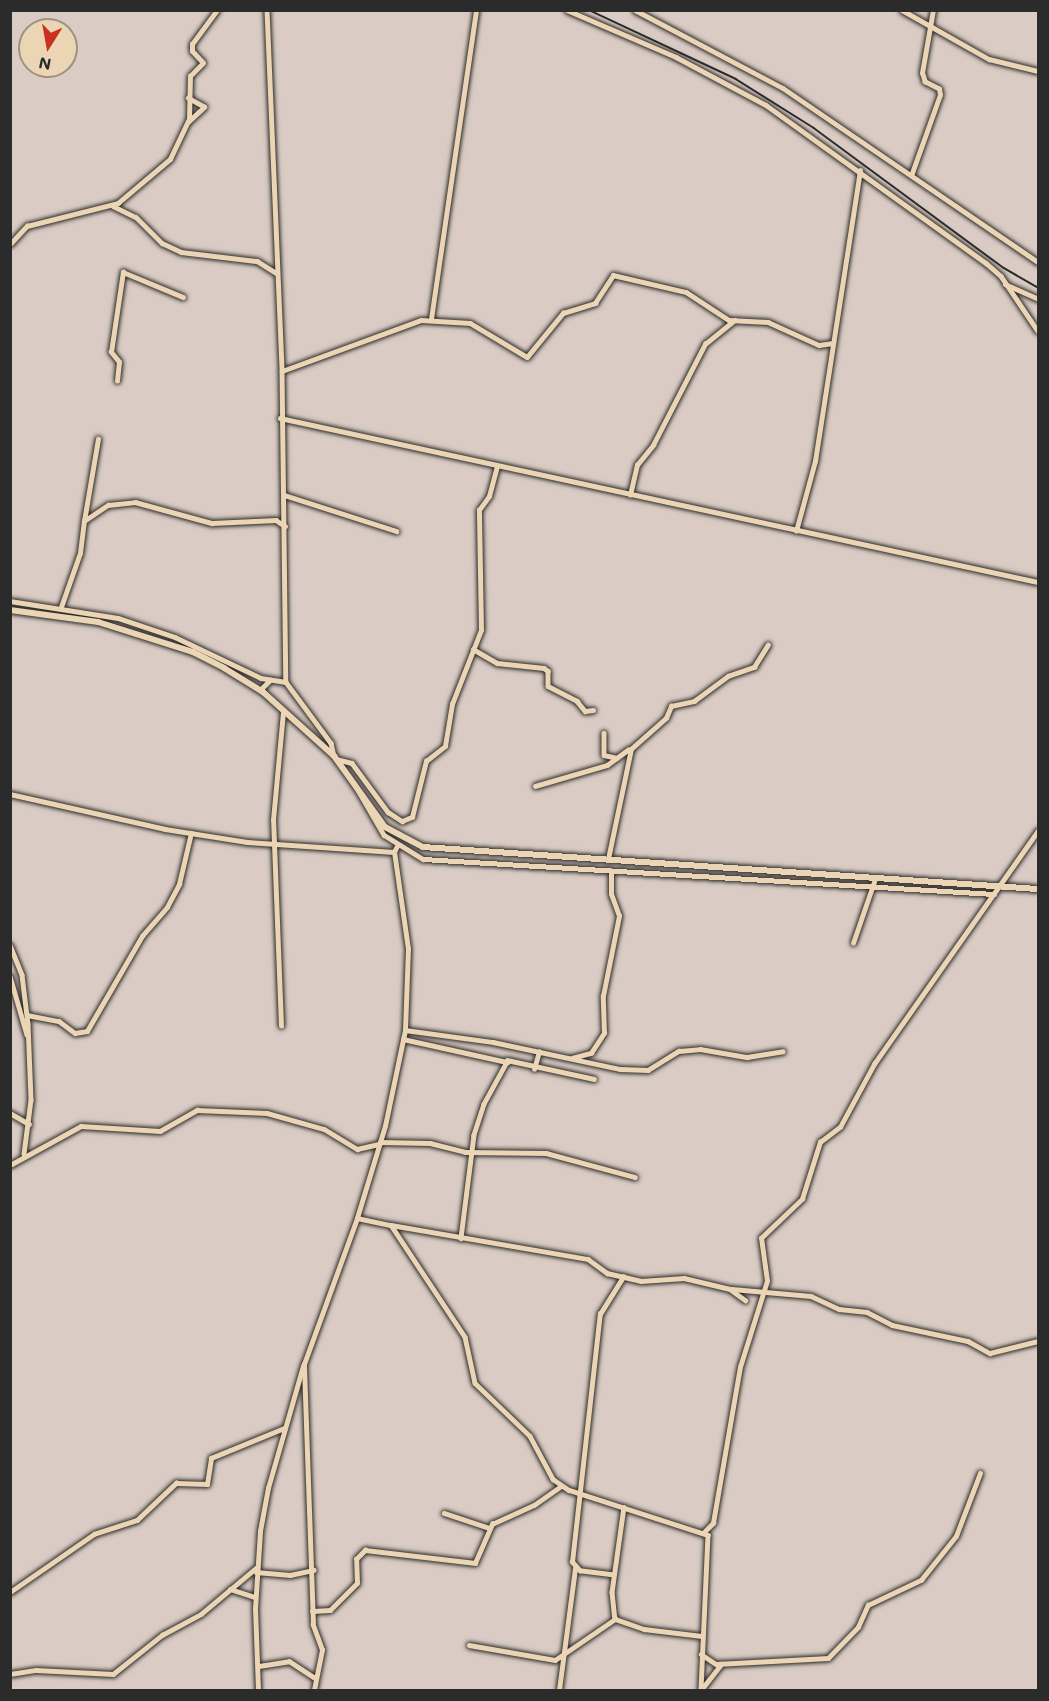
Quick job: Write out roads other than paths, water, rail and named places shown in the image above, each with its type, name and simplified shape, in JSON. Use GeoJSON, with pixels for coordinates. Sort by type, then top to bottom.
{"type":"FeatureCollection","features":[{"type":"Feature","properties":{"kind":"street"},"geometry":{"type":"LineString","coordinates":[[188,122],[190,76],[203,62],[192,51],[192,44],[217,10]]}},
{"type":"Feature","properties":{"kind":"street"},"geometry":{"type":"LineString","coordinates":[[267,10],[282,371],[280,418],[285,526],[286,682],[331,743],[335,757]]}},
{"type":"Feature","properties":{"kind":"street"},"geometry":{"type":"LineString","coordinates":[[431,319],[476,10]]}},
{"type":"Feature","properties":{"kind":"street"},"geometry":{"type":"LineString","coordinates":[[567,10],[685,61],[766,105],[860,170],[986,263],[1005,284],[1038,331]]}},
{"type":"Feature","properties":{"kind":"street"},"geometry":{"type":"LineString","coordinates":[[635,10],[783,88],[912,173],[1038,262]]}},
{"type":"Feature","properties":{"kind":"street"},"geometry":{"type":"LineString","coordinates":[[902,10],[930,29],[997,63],[1038,71]]}},
{"type":"Feature","properties":{"kind":"street"},"geometry":{"type":"LineString","coordinates":[[912,173],[940,95],[939,88],[922,76],[933,10]]}},
{"type":"Feature","properties":{"kind":"street"},"geometry":{"type":"LineString","coordinates":[[10,244],[27,226],[113,206],[170,159],[188,122],[204,107],[188,98]]}},
{"type":"Feature","properties":{"kind":"street"},"geometry":{"type":"LineString","coordinates":[[796,531],[810,486],[860,170]]}},
{"type":"Feature","properties":{"kind":"street"},"geometry":{"type":"LineString","coordinates":[[113,206],[136,217],[162,243],[182,252],[257,261],[277,274]]}},
{"type":"Feature","properties":{"kind":"street"},"geometry":{"type":"LineString","coordinates":[[117,381],[119,362],[111,352],[123,272],[183,297]]}},
{"type":"Feature","properties":{"kind":"street"},"geometry":{"type":"LineString","coordinates":[[282,371],[338,348],[381,338],[412,322],[431,319],[476,326],[527,357],[558,317],[592,305],[613,275],[621,275],[686,292],[735,320],[770,323],[819,345],[832,343]]}},
{"type":"Feature","properties":{"kind":"street"},"geometry":{"type":"LineString","coordinates":[[1005,284],[1038,299]]}},
{"type":"Feature","properties":{"kind":"street"},"geometry":{"type":"LineString","coordinates":[[630,495],[637,465],[653,445],[705,344],[735,320]]}},
{"type":"Feature","properties":{"kind":"street"},"geometry":{"type":"LineString","coordinates":[[280,418],[1038,582]]}},
{"type":"Feature","properties":{"kind":"street"},"geometry":{"type":"LineString","coordinates":[[61,607],[80,553],[98,439]]}},
{"type":"Feature","properties":{"kind":"street"},"geometry":{"type":"LineString","coordinates":[[335,757],[352,763],[388,812],[402,820],[412,817],[426,762],[444,746],[452,704],[473,649],[482,617],[479,510],[489,496],[497,466]]}},
{"type":"Feature","properties":{"kind":"street"},"geometry":{"type":"LineString","coordinates":[[284,495],[396,531]]}},
{"type":"Feature","properties":{"kind":"street"},"geometry":{"type":"LineString","coordinates":[[84,521],[108,505],[135,502],[212,523],[276,520],[285,526]]}},
{"type":"Feature","properties":{"kind":"street"},"geometry":{"type":"LineString","coordinates":[[10,601],[61,607],[175,637],[270,680],[286,682]]}},
{"type":"Feature","properties":{"kind":"street"},"geometry":{"type":"LineString","coordinates":[[10,610],[98,622],[152,637],[193,652],[260,690],[335,757],[385,827],[423,847],[608,859],[874,881],[994,894]]}},
{"type":"Feature","properties":{"kind":"street"},"geometry":{"type":"LineString","coordinates":[[535,786],[619,758],[666,718],[671,706],[694,700],[728,676],[754,667],[768,645]]}},
{"type":"Feature","properties":{"kind":"street"},"geometry":{"type":"LineString","coordinates":[[473,649],[497,663],[544,668],[548,671],[548,686],[577,701],[585,711],[593,710]]}},
{"type":"Feature","properties":{"kind":"street"},"geometry":{"type":"LineString","coordinates":[[260,690],[270,680]]}},
{"type":"Feature","properties":{"kind":"street"},"geometry":{"type":"LineString","coordinates":[[281,1026],[275,845],[277,742],[283,712]]}},
{"type":"Feature","properties":{"kind":"street"},"geometry":{"type":"LineString","coordinates":[[603,733],[604,754],[627,762]]}},
{"type":"Feature","properties":{"kind":"street"},"geometry":{"type":"LineString","coordinates":[[608,859],[631,748]]}},
{"type":"Feature","properties":{"kind":"street"},"geometry":{"type":"LineString","coordinates":[[355,782],[352,786],[368,813],[397,846],[423,859],[610,871],[1038,889]]}},
{"type":"Feature","properties":{"kind":"street"},"geometry":{"type":"LineString","coordinates":[[10,794],[191,833],[275,845],[394,852]]}},
{"type":"Feature","properties":{"kind":"street"},"geometry":{"type":"LineString","coordinates":[[704,1532],[713,1523],[740,1367],[768,1271],[759,1249],[764,1233],[802,1199],[820,1142],[840,1127],[874,1064],[1038,831]]}},
{"type":"Feature","properties":{"kind":"street"},"geometry":{"type":"LineString","coordinates":[[27,1015],[59,1021],[75,1033],[87,1031],[142,936],[167,907],[179,884],[191,833]]}},
{"type":"Feature","properties":{"kind":"street"},"geometry":{"type":"LineString","coordinates":[[258,1690],[256,1570],[268,1488],[304,1364],[357,1218],[380,1143],[405,1030],[408,949],[394,852],[397,846]]}},
{"type":"Feature","properties":{"kind":"street"},"geometry":{"type":"LineString","coordinates":[[570,1059],[591,1053],[604,1034],[603,996],[610,979],[619,916],[610,871]]}},
{"type":"Feature","properties":{"kind":"street"},"geometry":{"type":"LineString","coordinates":[[853,943],[874,881]]}},
{"type":"Feature","properties":{"kind":"street"},"geometry":{"type":"LineString","coordinates":[[10,945],[21,975],[27,1015],[29,1124],[24,1154]]}},
{"type":"Feature","properties":{"kind":"street"},"geometry":{"type":"LineString","coordinates":[[10,976],[28,1038]]}},
{"type":"Feature","properties":{"kind":"street"},"geometry":{"type":"LineString","coordinates":[[405,1030],[646,1070],[678,1051],[700,1049],[747,1057],[783,1051]]}},
{"type":"Feature","properties":{"kind":"street"},"geometry":{"type":"LineString","coordinates":[[403,1039],[504,1059],[534,1069],[594,1079]]}},
{"type":"Feature","properties":{"kind":"street"},"geometry":{"type":"LineString","coordinates":[[534,1069],[539,1052]]}},
{"type":"Feature","properties":{"kind":"street"},"geometry":{"type":"LineString","coordinates":[[461,1238],[472,1151],[484,1104],[506,1067],[504,1059]]}},
{"type":"Feature","properties":{"kind":"street"},"geometry":{"type":"LineString","coordinates":[[11,1162],[81,1126],[160,1131],[197,1110],[267,1113],[324,1129],[357,1149],[380,1143],[435,1143],[472,1151],[546,1153],[635,1177]]}},
{"type":"Feature","properties":{"kind":"street"},"geometry":{"type":"LineString","coordinates":[[10,1113],[29,1124]]}},
{"type":"Feature","properties":{"kind":"street"},"geometry":{"type":"LineString","coordinates":[[357,1218],[461,1238],[588,1258],[607,1273],[641,1281],[684,1278],[730,1289],[811,1296],[839,1309],[867,1312],[892,1325],[968,1341],[990,1353],[1038,1341]]}},
{"type":"Feature","properties":{"kind":"street"},"geometry":{"type":"LineString","coordinates":[[391,1225],[465,1337],[475,1383],[531,1436],[550,1476],[561,1486],[704,1532],[711,1546],[702,1635],[701,1690]]}},
{"type":"Feature","properties":{"kind":"street"},"geometry":{"type":"LineString","coordinates":[[559,1690],[600,1314],[623,1277]]}},
{"type":"Feature","properties":{"kind":"street"},"geometry":{"type":"LineString","coordinates":[[730,1289],[745,1300]]}},
{"type":"Feature","properties":{"kind":"street"},"geometry":{"type":"LineString","coordinates":[[304,1364],[312,1611],[322,1650],[314,1677],[314,1690]]}},
{"type":"Feature","properties":{"kind":"street"},"geometry":{"type":"LineString","coordinates":[[10,1592],[94,1534],[145,1514],[176,1483],[207,1484],[211,1458],[284,1428]]}},
{"type":"Feature","properties":{"kind":"street"},"geometry":{"type":"LineString","coordinates":[[701,1654],[712,1664],[828,1658],[858,1627],[868,1605],[921,1580],[956,1536],[980,1473]]}},
{"type":"Feature","properties":{"kind":"street"},"geometry":{"type":"LineString","coordinates":[[312,1611],[330,1610],[357,1583],[356,1560],[364,1550],[475,1563],[481,1559],[489,1528],[561,1486]]}},
{"type":"Feature","properties":{"kind":"street"},"geometry":{"type":"LineString","coordinates":[[615,1619],[614,1575],[624,1507]]}},
{"type":"Feature","properties":{"kind":"street"},"geometry":{"type":"LineString","coordinates":[[444,1513],[489,1528]]}},
{"type":"Feature","properties":{"kind":"street"},"geometry":{"type":"LineString","coordinates":[[574,1568],[614,1575]]}},
{"type":"Feature","properties":{"kind":"street"},"geometry":{"type":"LineString","coordinates":[[10,1674],[36,1670],[110,1676],[162,1635],[195,1619],[228,1589],[256,1570],[290,1575],[312,1570]]}},
{"type":"Feature","properties":{"kind":"street"},"geometry":{"type":"LineString","coordinates":[[228,1589],[255,1597]]}},
{"type":"Feature","properties":{"kind":"street"},"geometry":{"type":"LineString","coordinates":[[615,1619],[644,1629],[702,1635]]}},
{"type":"Feature","properties":{"kind":"street"},"geometry":{"type":"LineString","coordinates":[[469,1645],[536,1660],[562,1656],[615,1619]]}},
{"type":"Feature","properties":{"kind":"street"},"geometry":{"type":"LineString","coordinates":[[259,1666],[289,1661],[314,1677]]}},
{"type":"Feature","properties":{"kind":"street"},"geometry":{"type":"LineString","coordinates":[[701,1690],[721,1664]]}},
{"type":"Feature","properties":{"kind":"railway"},"geometry":{"type":"LineString","coordinates":[[589,10],[736,79],[814,128],[1004,268],[1038,288]]}}]}
